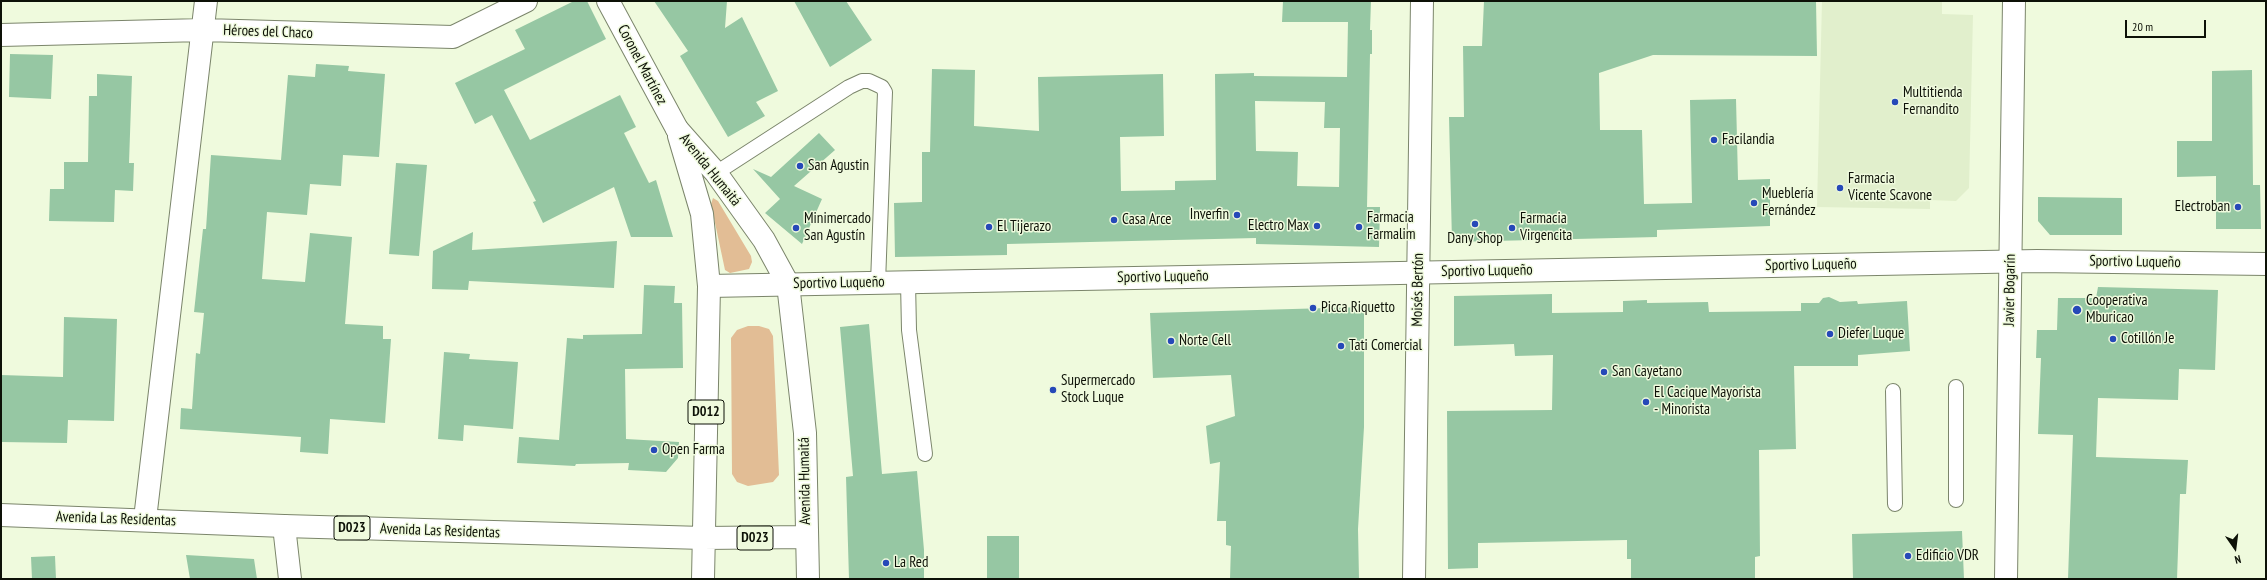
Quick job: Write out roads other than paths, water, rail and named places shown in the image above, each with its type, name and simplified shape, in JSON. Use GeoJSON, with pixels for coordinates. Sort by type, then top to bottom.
{"type":"FeatureCollection","features":[{"type":"Feature","properties":{"kind":"street"},"geometry":{"type":"LineString","coordinates":[[145,520],[206,1]]}},
{"type":"Feature","properties":{"kind":"street","name":"Héroes del Chaco"},"geometry":{"type":"LineString","coordinates":[[1,35],[203,30],[453,37],[526,1]]}},
{"type":"Feature","properties":{"kind":"street","name":"Coronel Martínez"},"geometry":{"type":"LineString","coordinates":[[608,1],[677,130]]}},
{"type":"Feature","properties":{"kind":"street","name":"Moisés Bertón"},"geometry":{"type":"LineString","coordinates":[[1414,579],[1422,1]]}},
{"type":"Feature","properties":{"kind":"street","name":"Javier Bogarín"},"geometry":{"type":"LineString","coordinates":[[2006,579],[2014,1]]}},
{"type":"Feature","properties":{"kind":"street","name":"Avenida Humaitá"},"geometry":{"type":"LineString","coordinates":[[677,130],[716,173],[764,240],[788,284],[805,433],[808,579]]}},
{"type":"Feature","properties":{"kind":"street","name":"Avenida Humaitá"},"geometry":{"type":"LineString","coordinates":[[677,130],[702,214],[709,286],[703,579]]}},
{"type":"Feature","properties":{"kind":"street","name":"Sportivo Luqueño"},"geometry":{"type":"LineString","coordinates":[[709,286],[2010,261],[2266,264]]}},
{"type":"Feature","properties":{"kind":"street"},"geometry":{"type":"LineString","coordinates":[[1,515],[1,527]]}},
{"type":"Feature","properties":{"kind":"street","name":"Avenida Las Residentas"},"geometry":{"type":"LineString","coordinates":[[1,515],[284,526],[703,538],[807,537]]}},
{"type":"Feature","properties":{"kind":"street"},"geometry":{"type":"LineString","coordinates":[[284,526],[290,579]]}},
{"type":"Feature","properties":{"kind":"lane"},"geometry":{"type":"LineString","coordinates":[[716,173],[849,87],[862,81],[882,87],[885,92],[878,283]]}},
{"type":"Feature","properties":{"kind":"lane"},"geometry":{"type":"LineString","coordinates":[[908,282],[909,330],[925,454]]}},
{"type":"Feature","properties":{"kind":"lane"},"geometry":{"type":"LineString","coordinates":[[1956,387],[1956,500]]}},
{"type":"Feature","properties":{"kind":"lane"},"geometry":{"type":"LineString","coordinates":[[1893,391],[1895,504]]}},
{"type":"Feature","properties":{"kind":"place","name":"Multitienda Fernandito"},"geometry":{"type":"Point","coordinates":[1895,102]}},
{"type":"Feature","properties":{"kind":"place","name":"Facilandia"},"geometry":{"type":"Point","coordinates":[1714,140]}},
{"type":"Feature","properties":{"kind":"place","name":"San Agustin"},"geometry":{"type":"Point","coordinates":[800,166]}},
{"type":"Feature","properties":{"kind":"place","name":"Farmacia Vicente Scavone"},"geometry":{"type":"Point","coordinates":[1840,188]}},
{"type":"Feature","properties":{"kind":"place","name":"Mueblería Fernández"},"geometry":{"type":"Point","coordinates":[1754,203]}},
{"type":"Feature","properties":{"kind":"place","name":"Electroban"},"geometry":{"type":"Point","coordinates":[2238,207]}},
{"type":"Feature","properties":{"kind":"place","name":"Inverfin"},"geometry":{"type":"Point","coordinates":[1237,215]}},
{"type":"Feature","properties":{"kind":"place","name":"Casa Arce"},"geometry":{"type":"Point","coordinates":[1114,220]}},
{"type":"Feature","properties":{"kind":"place","name":"Dany Shop"},"geometry":{"type":"Point","coordinates":[1475,224]}},
{"type":"Feature","properties":{"kind":"place","name":"Electro Max"},"geometry":{"type":"Point","coordinates":[1317,226]}},
{"type":"Feature","properties":{"kind":"place","name":"El Tijerazo"},"geometry":{"type":"Point","coordinates":[989,227]}},
{"type":"Feature","properties":{"kind":"place","name":"Farmacia Farmalim"},"geometry":{"type":"Point","coordinates":[1359,227]}},
{"type":"Feature","properties":{"kind":"place","name":"Minimercado San Agustín"},"geometry":{"type":"Point","coordinates":[796,228]}},
{"type":"Feature","properties":{"kind":"place","name":"Farmacia Virgencita"},"geometry":{"type":"Point","coordinates":[1512,228]}},
{"type":"Feature","properties":{"kind":"place","name":"Picca Riquetto"},"geometry":{"type":"Point","coordinates":[1313,308]}},
{"type":"Feature","properties":{"kind":"place","name":"Cooperativa Mburicao"},"geometry":{"type":"Point","coordinates":[2077,310]}},
{"type":"Feature","properties":{"kind":"place","name":"Diefer Luque"},"geometry":{"type":"Point","coordinates":[1830,334]}},
{"type":"Feature","properties":{"kind":"place","name":"Cotillón Je"},"geometry":{"type":"Point","coordinates":[2113,339]}},
{"type":"Feature","properties":{"kind":"place","name":"Norte Cell"},"geometry":{"type":"Point","coordinates":[1171,341]}},
{"type":"Feature","properties":{"kind":"place","name":"Tati Comercial"},"geometry":{"type":"Point","coordinates":[1341,346]}},
{"type":"Feature","properties":{"kind":"place","name":"San Cayetano"},"geometry":{"type":"Point","coordinates":[1604,372]}},
{"type":"Feature","properties":{"kind":"place","name":"Supermercado Stock Luque"},"geometry":{"type":"Point","coordinates":[1053,390]}},
{"type":"Feature","properties":{"kind":"place","name":"El Cacique Mayorista - Minorista"},"geometry":{"type":"Point","coordinates":[1646,402]}},
{"type":"Feature","properties":{"kind":"place","name":"Open Farma"},"geometry":{"type":"Point","coordinates":[654,450]}},
{"type":"Feature","properties":{"kind":"place","name":"Edificio VDR"},"geometry":{"type":"Point","coordinates":[1908,556]}},
{"type":"Feature","properties":{"kind":"place","name":"La Red"},"geometry":{"type":"Point","coordinates":[886,563]}}]}
